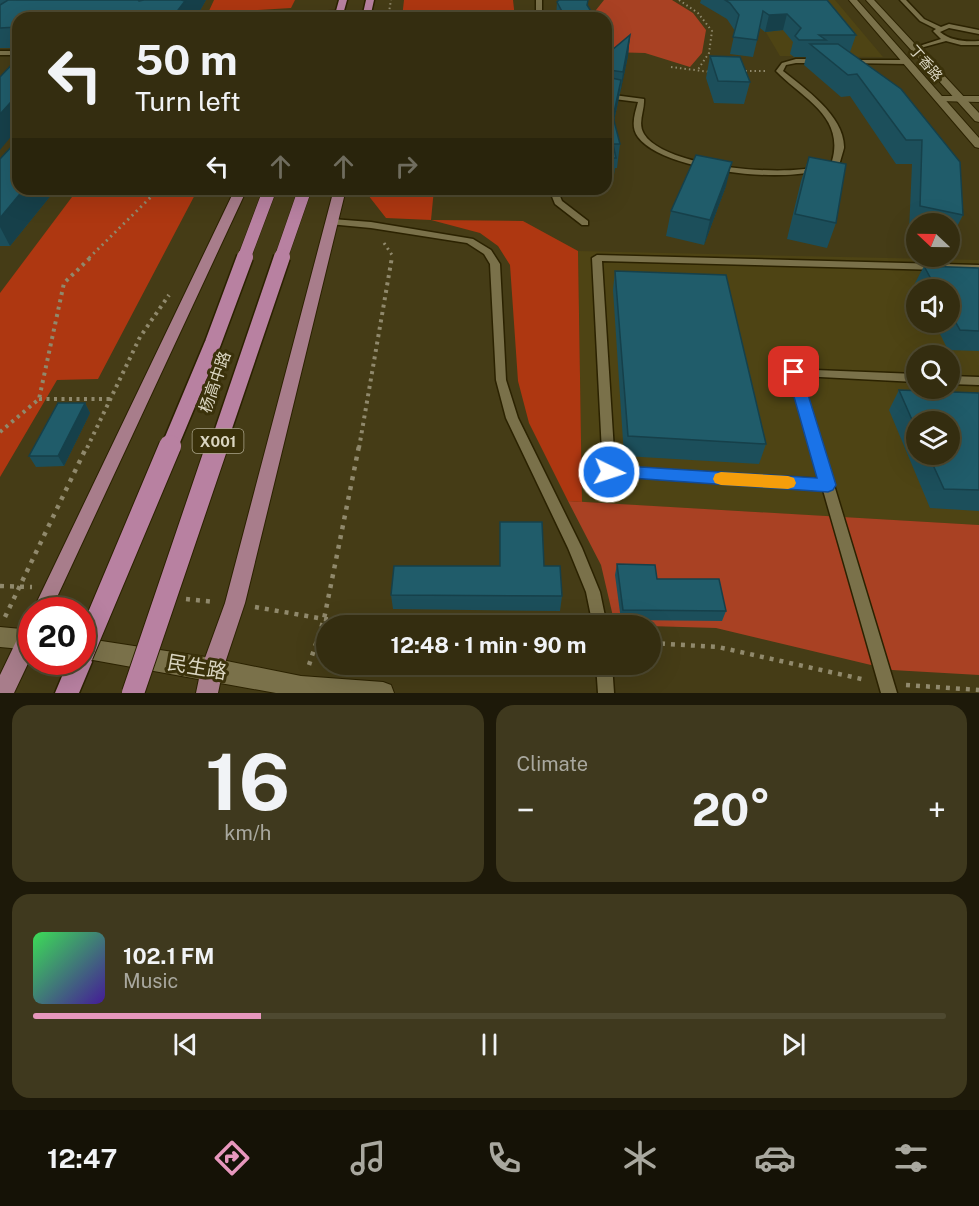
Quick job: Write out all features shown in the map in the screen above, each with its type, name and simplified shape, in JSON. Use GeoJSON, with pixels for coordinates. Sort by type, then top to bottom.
{"type":"FeatureCollection","features":[{"type":"Feature","properties":{"kind":"highway","name":"杨高中路"},"geometry":{"type":"LineString","coordinates":[[96,622],[213,343],[268,195]]}},
{"type":"Feature","properties":{"kind":"highway","name":"杨高中路"},"geometry":{"type":"LineString","coordinates":[[133,693],[303,195]]}},
{"type":"Feature","properties":{"kind":"highway"},"geometry":{"type":"LineString","coordinates":[[67,693],[75,675]]}},
{"type":"Feature","properties":{"kind":"main road"},"geometry":{"type":"LineString","coordinates":[[47,597],[238,195]]}},
{"type":"Feature","properties":{"kind":"main road"},"geometry":{"type":"LineString","coordinates":[[207,693],[212,669],[235,603],[339,195]]}},
{"type":"Feature","properties":{"kind":"main road"},"geometry":{"type":"LineString","coordinates":[[3,693],[18,661]]}},
{"type":"Feature","properties":{"kind":"street","name":"丁香路"},"geometry":{"type":"LineString","coordinates":[[853,0],[979,145]]}},
{"type":"Feature","properties":{"kind":"street","name":"丁香路"},"geometry":{"type":"LineString","coordinates":[[870,0],[979,119]]}},
{"type":"Feature","properties":{"kind":"street"},"geometry":{"type":"LineString","coordinates":[[938,98],[979,99]]}},
{"type":"Feature","properties":{"kind":"street"},"geometry":{"type":"LineString","coordinates":[[0,637],[18,636]]}},
{"type":"Feature","properties":{"kind":"street","name":"民生路"},"geometry":{"type":"LineString","coordinates":[[96,650],[212,669],[301,687],[383,693]]}},
{"type":"Feature","properties":{"kind":"lane"},"geometry":{"type":"LineString","coordinates":[[903,0],[922,20],[939,27],[957,26],[979,32]]}},
{"type":"Feature","properties":{"kind":"lane"},"geometry":{"type":"LineString","coordinates":[[939,27],[937,34],[946,39],[962,43],[979,43]]}},
{"type":"Feature","properties":{"kind":"lane"},"geometry":{"type":"LineString","coordinates":[[915,49],[946,39]]}},
{"type":"Feature","properties":{"kind":"lane"},"geometry":{"type":"LineString","coordinates":[[612,97],[642,100],[637,125],[642,138],[662,154],[729,170],[778,172],[819,170],[836,162],[842,150],[837,128],[825,111],[779,71],[784,64],[796,61],[830,61]]}},
{"type":"Feature","properties":{"kind":"lane"},"geometry":{"type":"LineString","coordinates":[[841,62],[908,62]]}},
{"type":"Feature","properties":{"kind":"lane"},"geometry":{"type":"LineString","coordinates":[[555,195],[558,202],[585,224]]}},
{"type":"Feature","properties":{"kind":"lane"},"geometry":{"type":"LineString","coordinates":[[332,222],[371,225],[470,241],[488,252],[495,264],[501,380],[512,418],[575,548],[592,592],[597,615]]}},
{"type":"Feature","properties":{"kind":"lane"},"geometry":{"type":"LineString","coordinates":[[828,485],[609,472],[597,258],[979,268]]}},
{"type":"Feature","properties":{"kind":"lane"},"geometry":{"type":"LineString","coordinates":[[887,688],[794,372],[906,378]]}},
{"type":"Feature","properties":{"kind":"lane"},"geometry":{"type":"LineString","coordinates":[[960,380],[979,381]]}},
{"type":"Feature","properties":{"kind":"lane"},"geometry":{"type":"LineString","coordinates":[[605,675],[606,693]]}},
{"type":"Feature","properties":{"kind":"path"},"geometry":{"type":"LineString","coordinates":[[679,0],[698,13],[712,31],[709,53],[697,71]]}},
{"type":"Feature","properties":{"kind":"path"},"geometry":{"type":"LineString","coordinates":[[671,67],[713,72]]}},
{"type":"Feature","properties":{"kind":"path"},"geometry":{"type":"LineString","coordinates":[[736,71],[779,71]]}},
{"type":"Feature","properties":{"kind":"path"},"geometry":{"type":"LineString","coordinates":[[0,432],[39,399],[63,283],[153,195]]}},
{"type":"Feature","properties":{"kind":"path"},"geometry":{"type":"LineString","coordinates":[[325,615],[355,468],[392,255],[371,225]]}},
{"type":"Feature","properties":{"kind":"path"},"geometry":{"type":"LineString","coordinates":[[0,626],[140,337],[174,288]]}},
{"type":"Feature","properties":{"kind":"path"},"geometry":{"type":"LineString","coordinates":[[39,399],[110,399]]}},
{"type":"Feature","properties":{"kind":"path"},"geometry":{"type":"LineString","coordinates":[[75,406],[79,399]]}},
{"type":"Feature","properties":{"kind":"path"},"geometry":{"type":"LineString","coordinates":[[0,586],[51,588]]}},
{"type":"Feature","properties":{"kind":"path"},"geometry":{"type":"LineString","coordinates":[[178,599],[235,603],[316,618]]}},
{"type":"Feature","properties":{"kind":"path"},"geometry":{"type":"LineString","coordinates":[[301,687],[316,643]]}},
{"type":"Feature","properties":{"kind":"path"},"geometry":{"type":"LineString","coordinates":[[661,644],[718,647],[887,688],[979,690]]}},
{"type":"Feature","properties":{"kind":"shaded area"},"geometry":{"type":"Polygon","coordinates":[[[214,0],[295,0],[291,8],[208,12],[214,0]]]}},
{"type":"Feature","properties":{"kind":"shaded area"},"geometry":{"type":"Polygon","coordinates":[[[404,0],[513,0],[514,12],[403,12],[404,0]]]}},
{"type":"Feature","properties":{"kind":"shaded area"},"geometry":{"type":"Polygon","coordinates":[[[604,0],[672,0],[693,13],[706,30],[702,53],[690,67],[645,53],[612,52],[612,12],[596,12],[604,0]]]}},
{"type":"Feature","properties":{"kind":"shaded area"},"geometry":{"type":"Polygon","coordinates":[[[749,0],[835,0],[883,57],[780,56],[748,2],[749,0]]]}},
{"type":"Feature","properties":{"kind":"shaded area"},"geometry":{"type":"Polygon","coordinates":[[[74,195],[195,195],[98,379],[57,380],[0,477],[0,293],[74,195]]]}},
{"type":"Feature","properties":{"kind":"shaded area"},"geometry":{"type":"Polygon","coordinates":[[[368,195],[433,195],[431,220],[386,218],[368,195]]]}},
{"type":"Feature","properties":{"kind":"shaded area"},"geometry":{"type":"Polygon","coordinates":[[[431,220],[523,221],[578,251],[582,502],[568,501],[529,423],[518,381],[510,265],[498,246],[480,233],[431,220]]]}},
{"type":"Feature","properties":{"kind":"shaded area"},"geometry":{"type":"Polygon","coordinates":[[[578,251],[906,258],[906,267],[960,267],[960,260],[979,260],[979,525],[582,502],[578,251]]]}},
{"type":"Feature","properties":{"kind":"shaded area"},"geometry":{"type":"Polygon","coordinates":[[[568,501],[979,525],[979,675],[892,670],[716,628],[661,626],[661,615],[613,615],[601,565],[568,501]]]}},
{"type":"Feature","properties":{"kind":"building"},"geometry":{"type":"Polygon","coordinates":[[[8,0],[185,1],[177,12],[12,12],[12,27],[0,28],[0,5],[8,0]]]}},
{"type":"Feature","properties":{"kind":"building"},"geometry":{"type":"Polygon","coordinates":[[[559,0],[588,0],[587,5],[591,12],[562,12],[557,2],[559,0]]]}},
{"type":"Feature","properties":{"kind":"building"},"geometry":{"type":"Polygon","coordinates":[[[725,0],[827,0],[856,35],[819,35],[826,40],[799,40],[795,36],[801,28],[787,14],[769,15],[763,11],[757,40],[733,37],[739,15],[725,0]]]}},
{"type":"Feature","properties":{"kind":"building"},"geometry":{"type":"Polygon","coordinates":[[[630,35],[623,72],[612,70],[612,50],[630,35]]]}},
{"type":"Feature","properties":{"kind":"building"},"geometry":{"type":"Polygon","coordinates":[[[810,44],[838,44],[901,89],[960,162],[963,215],[920,206],[922,140],[906,140],[857,74],[848,75],[810,44]]]}},
{"type":"Feature","properties":{"kind":"building"},"geometry":{"type":"Polygon","coordinates":[[[710,56],[740,57],[750,82],[718,81],[710,56]]]}},
{"type":"Feature","properties":{"kind":"building"},"geometry":{"type":"Polygon","coordinates":[[[12,64],[12,101],[0,114],[0,77],[12,64]]]}},
{"type":"Feature","properties":{"kind":"building"},"geometry":{"type":"Polygon","coordinates":[[[612,78],[621,80],[613,117],[620,144],[613,144],[616,158],[612,158],[612,78]]]}},
{"type":"Feature","properties":{"kind":"building"},"geometry":{"type":"Polygon","coordinates":[[[12,146],[12,195],[19,195],[0,218],[0,159],[12,146]]]}},
{"type":"Feature","properties":{"kind":"building"},"geometry":{"type":"Polygon","coordinates":[[[696,155],[732,162],[710,220],[671,211],[696,155]]]}},
{"type":"Feature","properties":{"kind":"building"},"geometry":{"type":"Polygon","coordinates":[[[809,157],[846,164],[836,223],[795,214],[809,157]]]}},
{"type":"Feature","properties":{"kind":"building"},"geometry":{"type":"Polygon","coordinates":[[[925,267],[979,268],[979,331],[960,330],[960,279],[931,279],[925,267]]]}},
{"type":"Feature","properties":{"kind":"building"},"geometry":{"type":"Polygon","coordinates":[[[615,271],[726,275],[766,444],[628,436],[615,271]]]}},
{"type":"Feature","properties":{"kind":"building"},"geometry":{"type":"Polygon","coordinates":[[[899,390],[906,390],[906,399],[960,399],[960,392],[979,393],[979,490],[944,489],[933,465],[960,465],[960,411],[908,411],[899,390]]]}},
{"type":"Feature","properties":{"kind":"building"},"geometry":{"type":"Polygon","coordinates":[[[58,403],[85,403],[58,456],[29,456],[58,403]]]}},
{"type":"Feature","properties":{"kind":"building"},"geometry":{"type":"Polygon","coordinates":[[[500,522],[542,522],[544,566],[560,566],[562,596],[391,595],[394,566],[500,566],[500,522]]]}},
{"type":"Feature","properties":{"kind":"building"},"geometry":{"type":"Polygon","coordinates":[[[617,564],[655,565],[657,579],[719,579],[726,611],[623,610],[617,564]]]}},
{"type":"Feature","properties":{"kind":"slow traffic"},"geometry":{"type":"LineString","coordinates":[[721,479],[788,483]]}},
{"type":"Feature","properties":{"kind":"route"},"geometry":{"type":"LineString","coordinates":[[609,472],[828,485],[794,372]]}}]}
